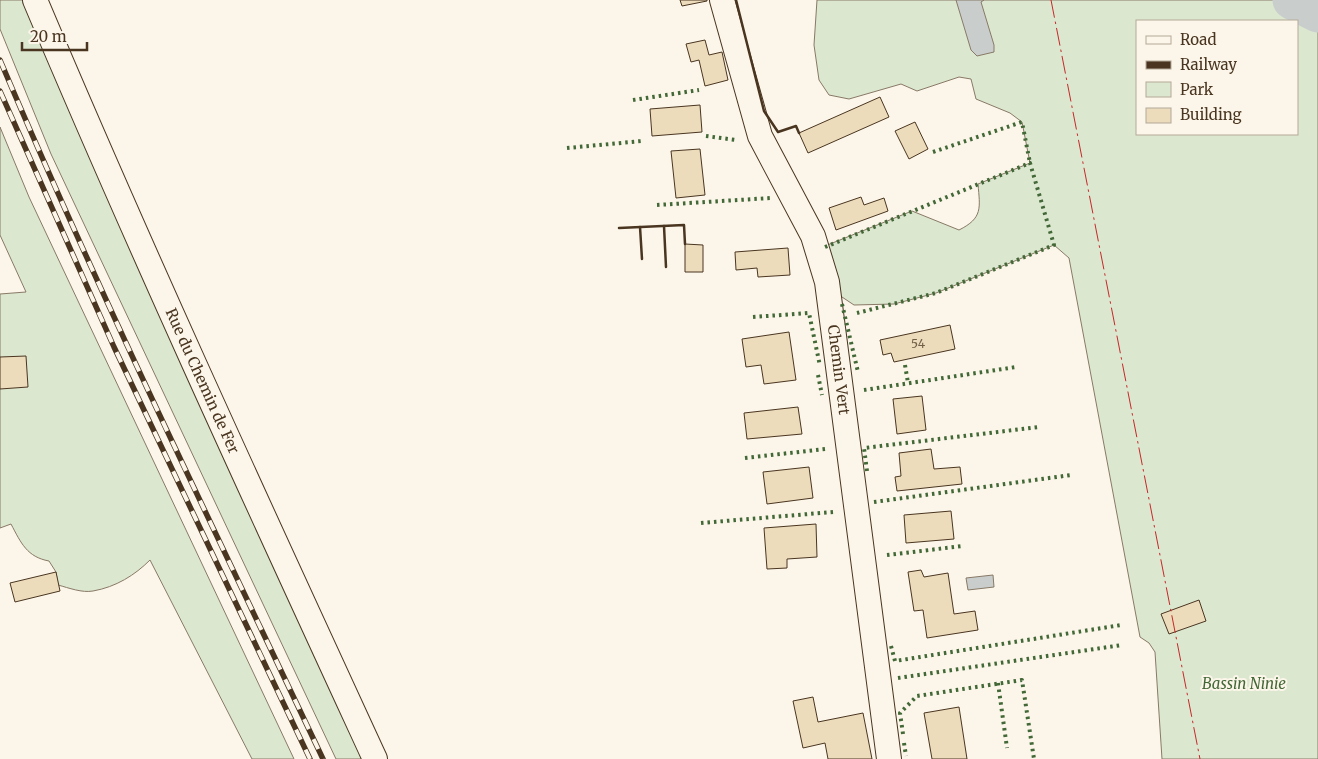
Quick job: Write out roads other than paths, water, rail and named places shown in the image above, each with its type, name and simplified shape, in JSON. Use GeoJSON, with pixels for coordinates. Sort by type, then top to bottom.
{"type":"FeatureCollection","features":[{"type":"Feature","properties":{"kind":"street","name":"Rue du Chemin de Fer"},"geometry":{"type":"LineString","coordinates":[[35,0],[114,188],[200,380],[376,759]]}},
{"type":"Feature","properties":{"kind":"street","name":"Chemin Vert"},"geometry":{"type":"LineString","coordinates":[[722,0],[760,136],[813,236],[827,282],[890,759]]}},
{"type":"Feature","properties":{"kind":"waterway"},"geometry":{"type":"LineString","coordinates":[[1292,0],[1318,13]]}},
{"type":"Feature","properties":{"kind":"railway"},"geometry":{"type":"LineString","coordinates":[[0,60],[117,324],[323,759]]}},
{"type":"Feature","properties":{"kind":"railway"},"geometry":{"type":"LineString","coordinates":[[0,91],[114,347],[310,759]]}},
{"type":"Feature","properties":{"kind":"park label","name":"Bassin Ninie"},"geometry":{"type":"Point","coordinates":[1244,684]}}]}
